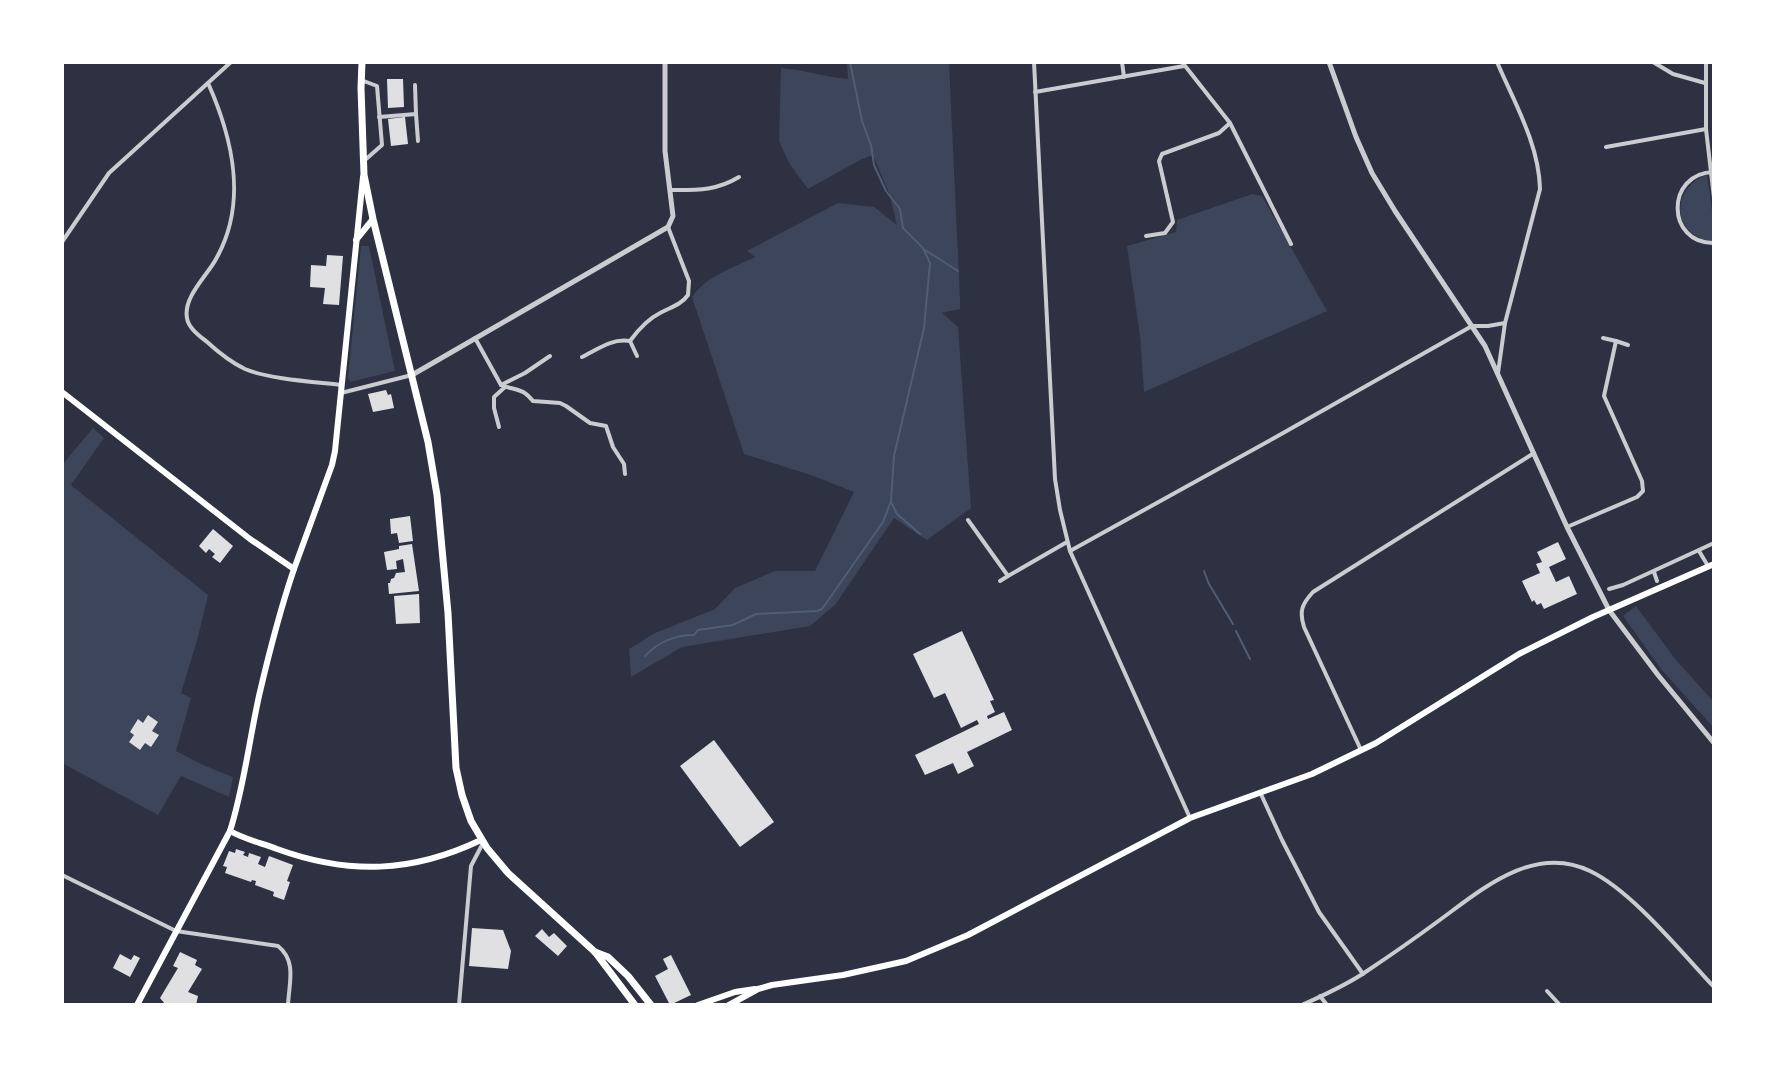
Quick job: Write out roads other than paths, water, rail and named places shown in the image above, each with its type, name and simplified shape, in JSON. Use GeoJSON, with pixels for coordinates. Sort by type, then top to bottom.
{"type":"FeatureCollection","features":[{"type":"Feature","properties":{"kind":"highway"},"geometry":{"type":"LineString","coordinates":[[362,62],[364,175],[428,442],[437,495],[448,613],[456,768],[471,821],[482,842],[508,873],[595,952],[635,1005]]}},
{"type":"Feature","properties":{"kind":"highway"},"geometry":{"type":"LineString","coordinates":[[595,952],[608,957],[651,1005]]}},
{"type":"Feature","properties":{"kind":"main road"},"geometry":{"type":"LineString","coordinates":[[137,1005],[230,831],[259,695],[286,592],[332,465],[364,175]]}},
{"type":"Feature","properties":{"kind":"main road"},"geometry":{"type":"LineString","coordinates":[[356,240],[373,219]]}},
{"type":"Feature","properties":{"kind":"main road"},"geometry":{"type":"LineString","coordinates":[[62,392],[250,539],[294,569]]}},
{"type":"Feature","properties":{"kind":"main road"},"geometry":{"type":"LineString","coordinates":[[698,1005],[735,992],[843,975],[906,961],[968,935],[1190,818],[1312,774],[1376,743],[1519,654],[1711,565]]}},
{"type":"Feature","properties":{"kind":"main road"},"geometry":{"type":"LineString","coordinates":[[230,831],[309,860],[353,868],[420,863],[482,842]]}},
{"type":"Feature","properties":{"kind":"main road"},"geometry":{"type":"LineString","coordinates":[[729,1005],[758,989]]}},
{"type":"Feature","properties":{"kind":"street"},"geometry":{"type":"LineString","coordinates":[[62,242],[109,173],[231,62]]}},
{"type":"Feature","properties":{"kind":"street"},"geometry":{"type":"LineString","coordinates":[[208,83],[230,144],[235,181],[228,233],[218,256],[189,300],[187,318],[190,325],[224,358],[247,370],[341,389],[412,375],[668,227],[673,216],[665,151],[665,62]]}},
{"type":"Feature","properties":{"kind":"street"},"geometry":{"type":"LineString","coordinates":[[1034,62],[1055,479],[1067,542],[1190,818]]}},
{"type":"Feature","properties":{"kind":"street"},"geometry":{"type":"LineString","coordinates":[[1122,62],[1124,77]]}},
{"type":"Feature","properties":{"kind":"street"},"geometry":{"type":"LineString","coordinates":[[1329,62],[1356,137],[1383,193],[1485,346],[1567,527],[1609,610],[1714,743]]}},
{"type":"Feature","properties":{"kind":"street"},"geometry":{"type":"LineString","coordinates":[[1497,62],[1540,169],[1540,189],[1505,323],[1498,373]]}},
{"type":"Feature","properties":{"kind":"street"},"geometry":{"type":"LineString","coordinates":[[1653,62],[1673,74],[1705,83]]}},
{"type":"Feature","properties":{"kind":"street"},"geometry":{"type":"LineString","coordinates":[[1706,62],[1706,129],[1714,198]]}},
{"type":"Feature","properties":{"kind":"street"},"geometry":{"type":"LineString","coordinates":[[1035,92],[1183,64],[1230,123],[1291,244]]}},
{"type":"Feature","properties":{"kind":"street"},"geometry":{"type":"LineString","coordinates":[[361,80],[377,86],[382,145],[363,162]]}},
{"type":"Feature","properties":{"kind":"street"},"geometry":{"type":"LineString","coordinates":[[415,85],[418,141]]}},
{"type":"Feature","properties":{"kind":"street"},"geometry":{"type":"LineString","coordinates":[[379,117],[416,114]]}},
{"type":"Feature","properties":{"kind":"street"},"geometry":{"type":"LineString","coordinates":[[1146,236],[1165,233],[1173,222],[1159,161],[1162,154],[1219,133],[1230,123]]}},
{"type":"Feature","properties":{"kind":"street"},"geometry":{"type":"LineString","coordinates":[[1606,147],[1706,129]]}},
{"type":"Feature","properties":{"kind":"street"},"geometry":{"type":"LineString","coordinates":[[1712,172],[1699,175],[1681,190],[1677,213],[1687,233],[1697,240],[1714,243]]}},
{"type":"Feature","properties":{"kind":"street"},"geometry":{"type":"LineString","coordinates":[[670,190],[724,186],[739,177]]}},
{"type":"Feature","properties":{"kind":"street"},"geometry":{"type":"LineString","coordinates":[[630,341],[645,324],[679,304],[688,295],[689,281],[668,227]]}},
{"type":"Feature","properties":{"kind":"street"},"geometry":{"type":"LineString","coordinates":[[1070,551],[1472,326],[1505,323]]}},
{"type":"Feature","properties":{"kind":"street"},"geometry":{"type":"LineString","coordinates":[[475,338],[503,386],[519,390],[533,401],[560,403],[590,423],[606,426],[613,447],[624,464],[625,474]]}},
{"type":"Feature","properties":{"kind":"street"},"geometry":{"type":"LineString","coordinates":[[1603,338],[1628,345]]}},
{"type":"Feature","properties":{"kind":"street"},"geometry":{"type":"LineString","coordinates":[[582,357],[612,341],[630,341]]}},
{"type":"Feature","properties":{"kind":"street"},"geometry":{"type":"LineString","coordinates":[[630,341],[637,356]]}},
{"type":"Feature","properties":{"kind":"street"},"geometry":{"type":"LineString","coordinates":[[1567,527],[1637,497],[1643,491],[1642,481],[1604,396],[1616,341]]}},
{"type":"Feature","properties":{"kind":"street"},"geometry":{"type":"LineString","coordinates":[[499,427],[494,397],[503,386],[550,356]]}},
{"type":"Feature","properties":{"kind":"street"},"geometry":{"type":"LineString","coordinates":[[1361,750],[1304,627],[1300,614],[1304,602],[1313,592],[1534,453]]}},
{"type":"Feature","properties":{"kind":"street"},"geometry":{"type":"LineString","coordinates":[[968,520],[1008,576]]}},
{"type":"Feature","properties":{"kind":"street"},"geometry":{"type":"LineString","coordinates":[[1000,581],[1067,542]]}},
{"type":"Feature","properties":{"kind":"street"},"geometry":{"type":"LineString","coordinates":[[1609,589],[1654,572],[1714,543]]}},
{"type":"Feature","properties":{"kind":"street"},"geometry":{"type":"LineString","coordinates":[[1699,551],[1711,565]]}},
{"type":"Feature","properties":{"kind":"street"},"geometry":{"type":"LineString","coordinates":[[1654,572],[1657,581]]}},
{"type":"Feature","properties":{"kind":"street"},"geometry":{"type":"LineString","coordinates":[[1623,585],[1625,592]]}},
{"type":"Feature","properties":{"kind":"street"},"geometry":{"type":"LineString","coordinates":[[1260,792],[1319,912],[1363,974]]}},
{"type":"Feature","properties":{"kind":"street"},"geometry":{"type":"LineString","coordinates":[[459,1005],[471,866],[482,842]]}},
{"type":"Feature","properties":{"kind":"street"},"geometry":{"type":"LineString","coordinates":[[1302,1005],[1363,974],[1487,886],[1517,870],[1553,862],[1591,871],[1634,903],[1714,987]]}},
{"type":"Feature","properties":{"kind":"street"},"geometry":{"type":"LineString","coordinates":[[62,875],[176,931],[278,946],[288,955],[291,963],[288,1005]]}},
{"type":"Feature","properties":{"kind":"street"},"geometry":{"type":"LineString","coordinates":[[1547,991],[1560,1005]]}},
{"type":"Feature","properties":{"kind":"street"},"geometry":{"type":"LineString","coordinates":[[1320,996],[1327,1005]]}},
{"type":"Feature","properties":{"kind":"waterway"},"geometry":{"type":"LineString","coordinates":[[645,656],[668,640],[694,635],[698,630],[733,625],[756,614],[822,609],[883,522],[891,501],[894,456],[924,328],[930,263],[923,248],[903,228],[900,209],[886,191],[874,165],[850,62]]}},
{"type":"Feature","properties":{"kind":"waterway"},"geometry":{"type":"LineString","coordinates":[[925,250],[958,271]]}},
{"type":"Feature","properties":{"kind":"waterway"},"geometry":{"type":"LineString","coordinates":[[891,502],[897,514],[920,534]]}},
{"type":"Feature","properties":{"kind":"waterway"},"geometry":{"type":"LineString","coordinates":[[1204,571],[1233,624]]}},
{"type":"Feature","properties":{"kind":"waterway"},"geometry":{"type":"LineString","coordinates":[[1236,631],[1250,659]]}}]}
